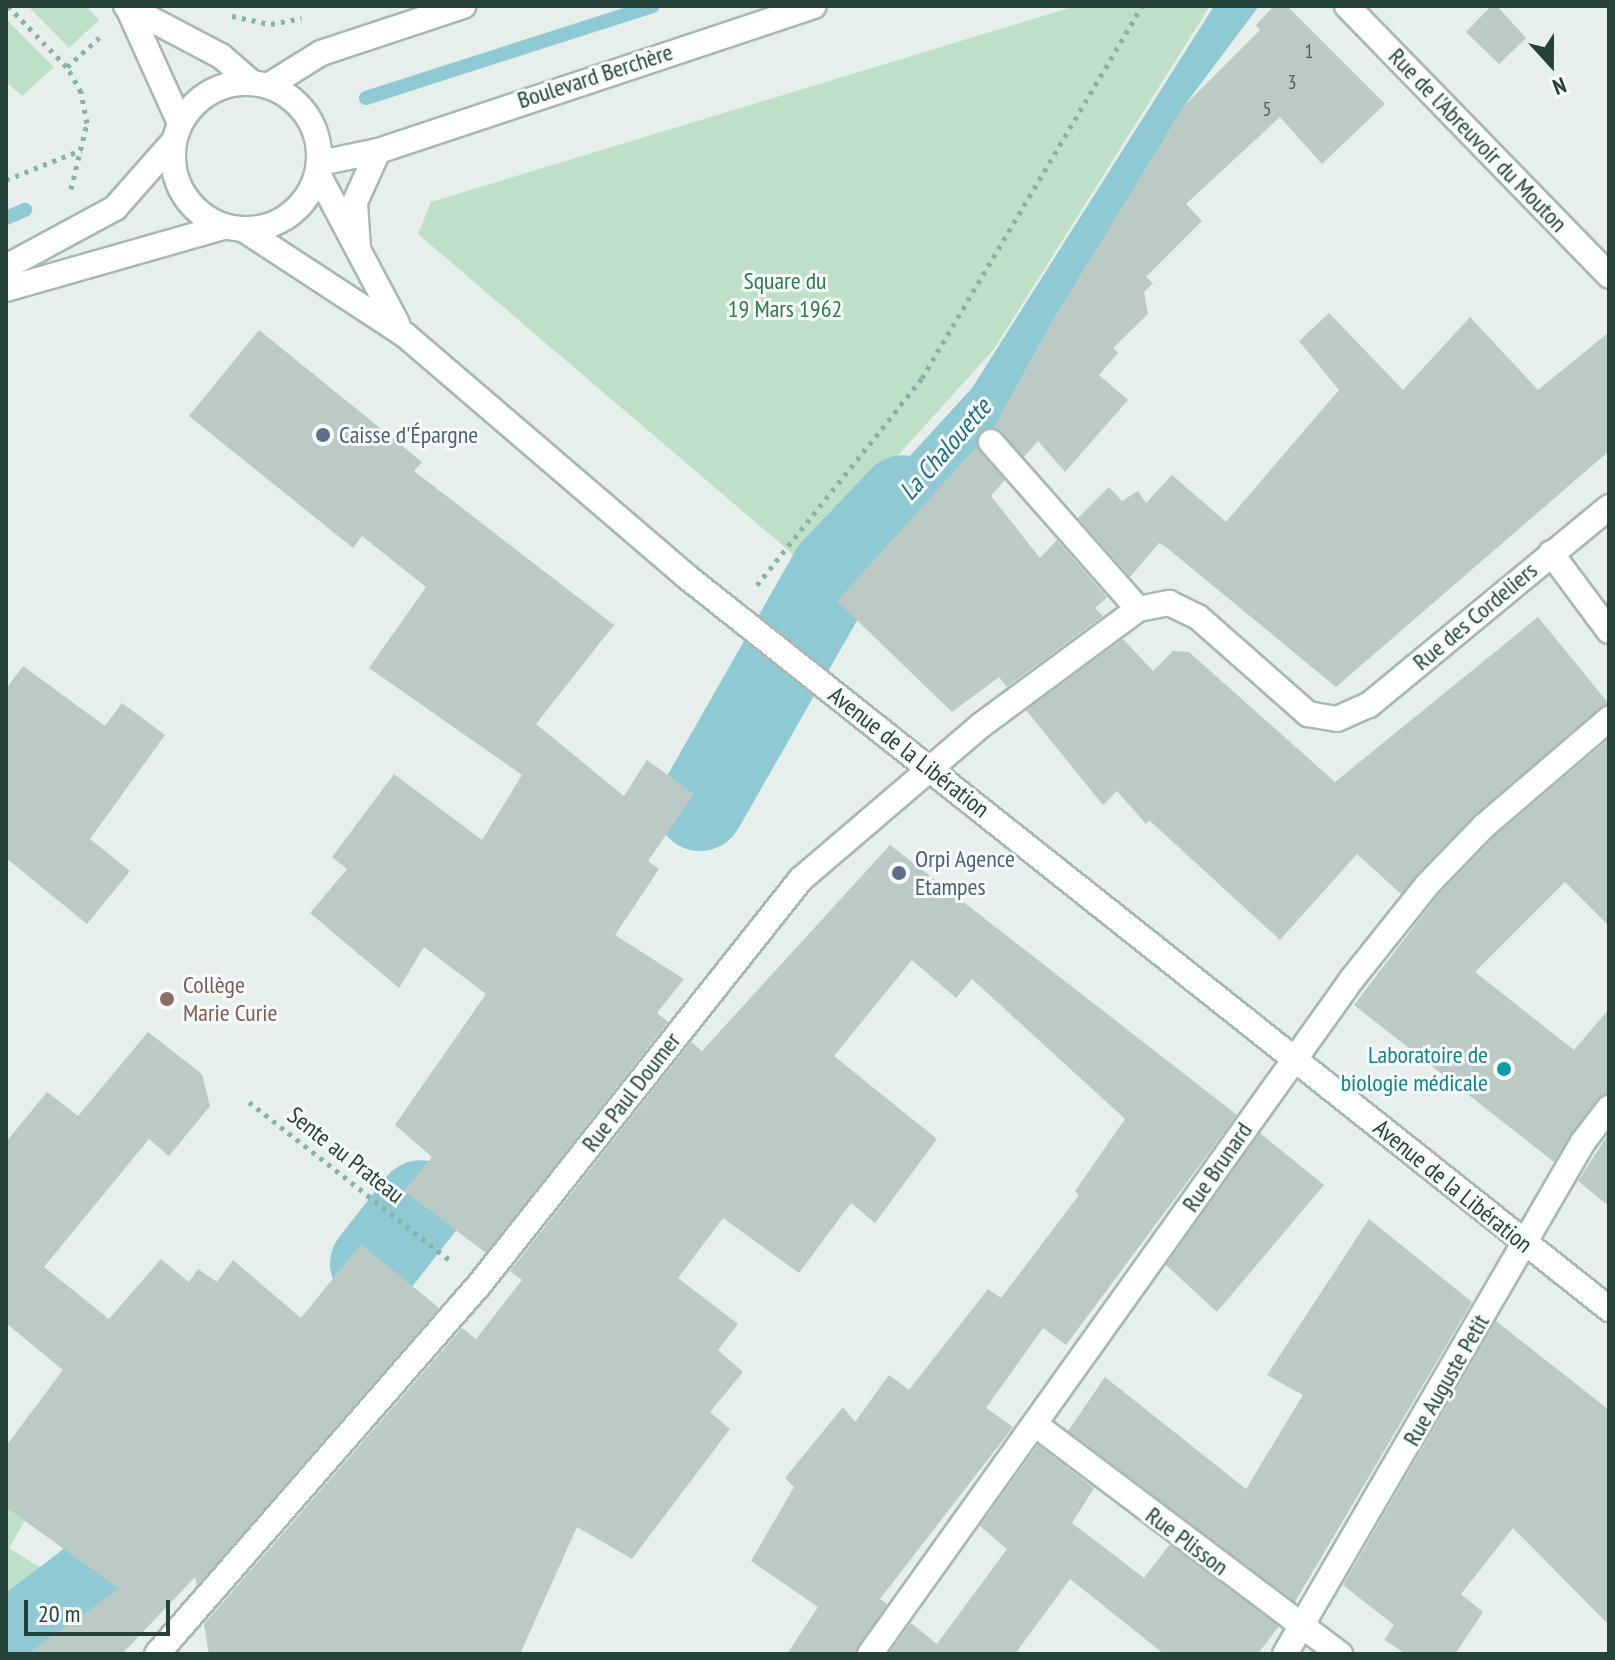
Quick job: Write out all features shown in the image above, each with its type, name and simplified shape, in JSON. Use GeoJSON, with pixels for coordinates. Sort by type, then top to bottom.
{"type":"FeatureCollection","features":[{"type":"Feature","properties":{"kind":"street"},"geometry":{"type":"LineString","coordinates":[[6,267],[86,227],[133,192],[209,93],[259,84],[321,53],[463,6]]}},
{"type":"Feature","properties":{"kind":"street","name":"Boulevard Berchère"},"geometry":{"type":"LineString","coordinates":[[319,168],[813,6]]}},
{"type":"Feature","properties":{"kind":"street","name":"Rue de l'Abreuvoir du Mouton"},"geometry":{"type":"LineString","coordinates":[[1347,6],[1609,275]]}},
{"type":"Feature","properties":{"kind":"street"},"geometry":{"type":"LineString","coordinates":[[6,289],[290,215],[307,197],[319,168],[319,142],[302,107],[259,84],[221,56],[128,8]]}},
{"type":"Feature","properties":{"kind":"street"},"geometry":{"type":"LineString","coordinates":[[128,8],[177,132],[174,171],[186,200],[233,228]]}},
{"type":"Feature","properties":{"kind":"street"},"geometry":{"type":"LineString","coordinates":[[359,251],[355,202],[378,151]]}},
{"type":"Feature","properties":{"kind":"street","name":"Avenue de la Libération"},"geometry":{"type":"LineString","coordinates":[[319,168],[374,287],[405,335]]}},
{"type":"Feature","properties":{"kind":"street","name":"Avenue de la Libération"},"geometry":{"type":"LineString","coordinates":[[233,228],[405,335],[739,618],[1609,1309]]}},
{"type":"Feature","properties":{"kind":"street"},"geometry":{"type":"LineString","coordinates":[[991,442],[1138,609]]}},
{"type":"Feature","properties":{"kind":"street","name":"Rue des Cordeliers"},"geometry":{"type":"LineString","coordinates":[[1169,603],[1198,617],[1308,714],[1337,719],[1369,705],[1609,507]]}},
{"type":"Feature","properties":{"kind":"street"},"geometry":{"type":"LineString","coordinates":[[1551,553],[1609,631]]}},
{"type":"Feature","properties":{"kind":"street","name":"Rue Paul Doumer"},"geometry":{"type":"LineString","coordinates":[[162,1652],[479,1285],[801,879],[929,768],[1138,609],[1169,603]]}},
{"type":"Feature","properties":{"kind":"street","name":"Rue Brunard"},"geometry":{"type":"LineString","coordinates":[[870,1654],[1036,1425],[1293,1058],[1427,885],[1484,826],[1609,719]]}},
{"type":"Feature","properties":{"kind":"street","name":"Rue Auguste Petit"},"geometry":{"type":"LineString","coordinates":[[1285,1654],[1303,1628],[1583,1142],[1609,1108]]}},
{"type":"Feature","properties":{"kind":"street","name":"Rue Plisson"},"geometry":{"type":"LineString","coordinates":[[1036,1425],[1340,1654]]}},
{"type":"Feature","properties":{"kind":"path"},"geometry":{"type":"LineString","coordinates":[[8,6],[67,67],[83,102],[87,123],[71,181],[73,206],[86,227]]}},
{"type":"Feature","properties":{"kind":"path"},"geometry":{"type":"LineString","coordinates":[[739,618],[922,378],[1142,6]]}},
{"type":"Feature","properties":{"kind":"path"},"geometry":{"type":"LineString","coordinates":[[67,67],[128,8]]}},
{"type":"Feature","properties":{"kind":"path"},"geometry":{"type":"LineString","coordinates":[[222,12],[271,24],[310,17]]}},
{"type":"Feature","properties":{"kind":"path"},"geometry":{"type":"LineString","coordinates":[[6,180],[82,149]]}},
{"type":"Feature","properties":{"kind":"path","name":"Sente au Prateau"},"geometry":{"type":"LineString","coordinates":[[249,1102],[420,1236]]}},
{"type":"Feature","properties":{"kind":"green space"},"geometry":{"type":"Polygon","coordinates":[[[28,6],[86,6],[99,20],[69,48],[28,6]]]}},
{"type":"Feature","properties":{"kind":"green space","name":"Square du 19 Mars 1962"},"geometry":{"type":"Polygon","coordinates":[[[1076,6],[1210,6],[994,349],[802,562],[418,234],[431,202],[1076,6]]]}},
{"type":"Feature","properties":{"kind":"green space"},"geometry":{"type":"Polygon","coordinates":[[[6,19],[54,67],[22,96],[6,82],[6,19]]]}},
{"type":"Feature","properties":{"kind":"green space"},"geometry":{"type":"Polygon","coordinates":[[[6,1507],[26,1519],[9,1548],[49,1573],[21,1598],[71,1654],[6,1654],[6,1507]]]}},
{"type":"Feature","properties":{"kind":"water"},"geometry":{"type":"Polygon","coordinates":[[[1214,6],[1259,6],[1187,102],[1051,324],[994,428],[838,600],[803,573],[972,388],[1214,6]]]}},
{"type":"Feature","properties":{"kind":"building"},"geometry":{"type":"Polygon","coordinates":[[[1274,6],[1287,6],[1385,104],[1322,164],[1280,117],[1186,204],[1202,221],[1146,277],[1153,283],[1144,292],[1148,314],[1113,348],[1118,353],[1099,375],[1128,400],[1065,472],[1038,441],[1024,457],[994,428],[1051,324],[1183,107],[1260,30],[1256,25],[1274,6]]]}},
{"type":"Feature","properties":{"kind":"building"},"geometry":{"type":"Polygon","coordinates":[[[1491,6],[1497,6],[1526,38],[1499,64],[1466,32],[1491,6]]]}},
{"type":"Feature","properties":{"kind":"building"},"geometry":{"type":"Polygon","coordinates":[[[1329,313],[1403,390],[1470,317],[1538,390],[1609,332],[1609,451],[1336,687],[1166,547],[1159,543],[1130,577],[1078,518],[1109,487],[1122,501],[1138,491],[1146,503],[1172,475],[1226,522],[1339,390],[1299,341],[1329,313]]]}},
{"type":"Feature","properties":{"kind":"building"},"geometry":{"type":"Polygon","coordinates":[[[259,330],[422,462],[414,471],[614,625],[536,724],[624,796],[647,760],[694,794],[648,861],[659,869],[615,935],[684,979],[657,1013],[668,1022],[486,1253],[404,1191],[432,1157],[395,1125],[486,994],[424,947],[399,988],[310,913],[347,869],[332,857],[394,774],[482,840],[522,775],[369,668],[426,587],[362,536],[353,548],[189,416],[259,330]]]}},
{"type":"Feature","properties":{"kind":"building"},"geometry":{"type":"Polygon","coordinates":[[[977,446],[1005,480],[991,496],[1040,558],[1057,540],[1107,597],[1095,608],[1103,616],[1007,687],[999,677],[952,712],[837,601],[977,446]]]}},
{"type":"Feature","properties":{"kind":"building"},"geometry":{"type":"Polygon","coordinates":[[[1538,617],[1609,704],[1474,815],[1401,894],[1357,854],[1280,940],[1149,820],[1146,824],[1117,791],[1103,805],[1026,710],[1123,639],[1153,671],[1173,651],[1189,652],[1335,782],[1538,617]]]}},
{"type":"Feature","properties":{"kind":"building"},"geometry":{"type":"Polygon","coordinates":[[[23,666],[105,726],[122,703],[165,735],[90,839],[130,871],[87,924],[6,858],[6,689],[23,666]]]}},
{"type":"Feature","properties":{"kind":"building"},"geometry":{"type":"Polygon","coordinates":[[[1609,739],[1609,926],[1565,882],[1475,972],[1574,1050],[1609,1009],[1609,1093],[1597,1099],[1554,1162],[1354,1005],[1438,895],[1494,837],[1609,739]]]}},
{"type":"Feature","properties":{"kind":"building"},"geometry":{"type":"Polygon","coordinates":[[[890,845],[1237,1115],[1066,1345],[1043,1328],[986,1408],[1013,1427],[880,1599],[887,1604],[855,1654],[787,1654],[818,1607],[751,1561],[794,1487],[785,1478],[843,1407],[855,1422],[889,1375],[909,1390],[988,1289],[1001,1298],[1079,1195],[1075,1191],[1125,1119],[972,979],[956,998],[912,960],[834,1056],[937,1139],[875,1223],[851,1203],[799,1273],[723,1218],[678,1278],[738,1324],[718,1350],[743,1372],[710,1412],[730,1429],[632,1559],[577,1527],[520,1654],[209,1654],[204,1624],[462,1328],[476,1339],[522,1280],[510,1271],[691,1042],[702,1051],[890,845]]]}},
{"type":"Feature","properties":{"kind":"building"},"geometry":{"type":"Polygon","coordinates":[[[148,1032],[202,1074],[210,1106],[169,1156],[149,1139],[44,1267],[109,1319],[161,1259],[189,1282],[198,1269],[217,1282],[233,1260],[301,1318],[361,1244],[439,1308],[197,1586],[195,1577],[122,1654],[27,1654],[119,1589],[6,1507],[6,1446],[63,1370],[6,1323],[6,1142],[47,1092],[78,1116],[148,1032]]]}},
{"type":"Feature","properties":{"kind":"building"},"geometry":{"type":"Polygon","coordinates":[[[1260,1133],[1324,1185],[1217,1312],[1166,1265],[1260,1133]]]}},
{"type":"Feature","properties":{"kind":"building"},"geometry":{"type":"Polygon","coordinates":[[[1609,1133],[1609,1206],[1578,1181],[1609,1133]]]}},
{"type":"Feature","properties":{"kind":"building"},"geometry":{"type":"Polygon","coordinates":[[[1369,1219],[1472,1302],[1295,1602],[1068,1431],[1105,1377],[1246,1489],[1303,1395],[1267,1375],[1369,1219]]]}},
{"type":"Feature","properties":{"kind":"building"},"geometry":{"type":"Polygon","coordinates":[[[1496,1321],[1609,1410],[1609,1625],[1513,1528],[1461,1594],[1483,1612],[1455,1654],[1406,1654],[1384,1640],[1394,1625],[1343,1585],[1496,1321]]]}},
{"type":"Feature","properties":{"kind":"building"},"geometry":{"type":"Polygon","coordinates":[[[1038,1445],[1094,1488],[1072,1523],[1144,1578],[1170,1544],[1279,1626],[1258,1654],[1164,1654],[1070,1579],[1015,1654],[888,1654],[911,1623],[937,1644],[1007,1549],[980,1526],[1038,1445]]]}},
{"type":"Feature","properties":{"kind":"waterway"},"geometry":{"type":"LineString","coordinates":[[366,98],[653,6]]}},
{"type":"Feature","properties":{"kind":"waterway"},"geometry":{"type":"LineString","coordinates":[[6,218],[25,210]]}},
{"type":"Feature","properties":{"kind":"waterway","name":"La Chalouette"},"geometry":{"type":"LineString","coordinates":[[700,807],[834,572],[903,499]]}},
{"type":"Feature","properties":{"kind":"waterway","name":"La Chalouette"},"geometry":{"type":"LineString","coordinates":[[374,1264],[421,1204]]}},
{"type":"Feature","properties":{"kind":"waterway","name":"La Chalouette"},"geometry":{"type":"LineString","coordinates":[[6,1648],[93,1582]]}},
{"type":"Feature","properties":{"kind":"place","name":"Caisse d'Épargne"},"geometry":{"type":"Point","coordinates":[323,435]}},
{"type":"Feature","properties":{"kind":"place","name":"Orpi Agence Etampes"},"geometry":{"type":"Point","coordinates":[899,873]}},
{"type":"Feature","properties":{"kind":"place","name":"Collège Marie Curie"},"geometry":{"type":"Point","coordinates":[167,999]}},
{"type":"Feature","properties":{"kind":"place","name":"Laboratoire de biologie médicale"},"geometry":{"type":"Point","coordinates":[1504,1069]}}]}
